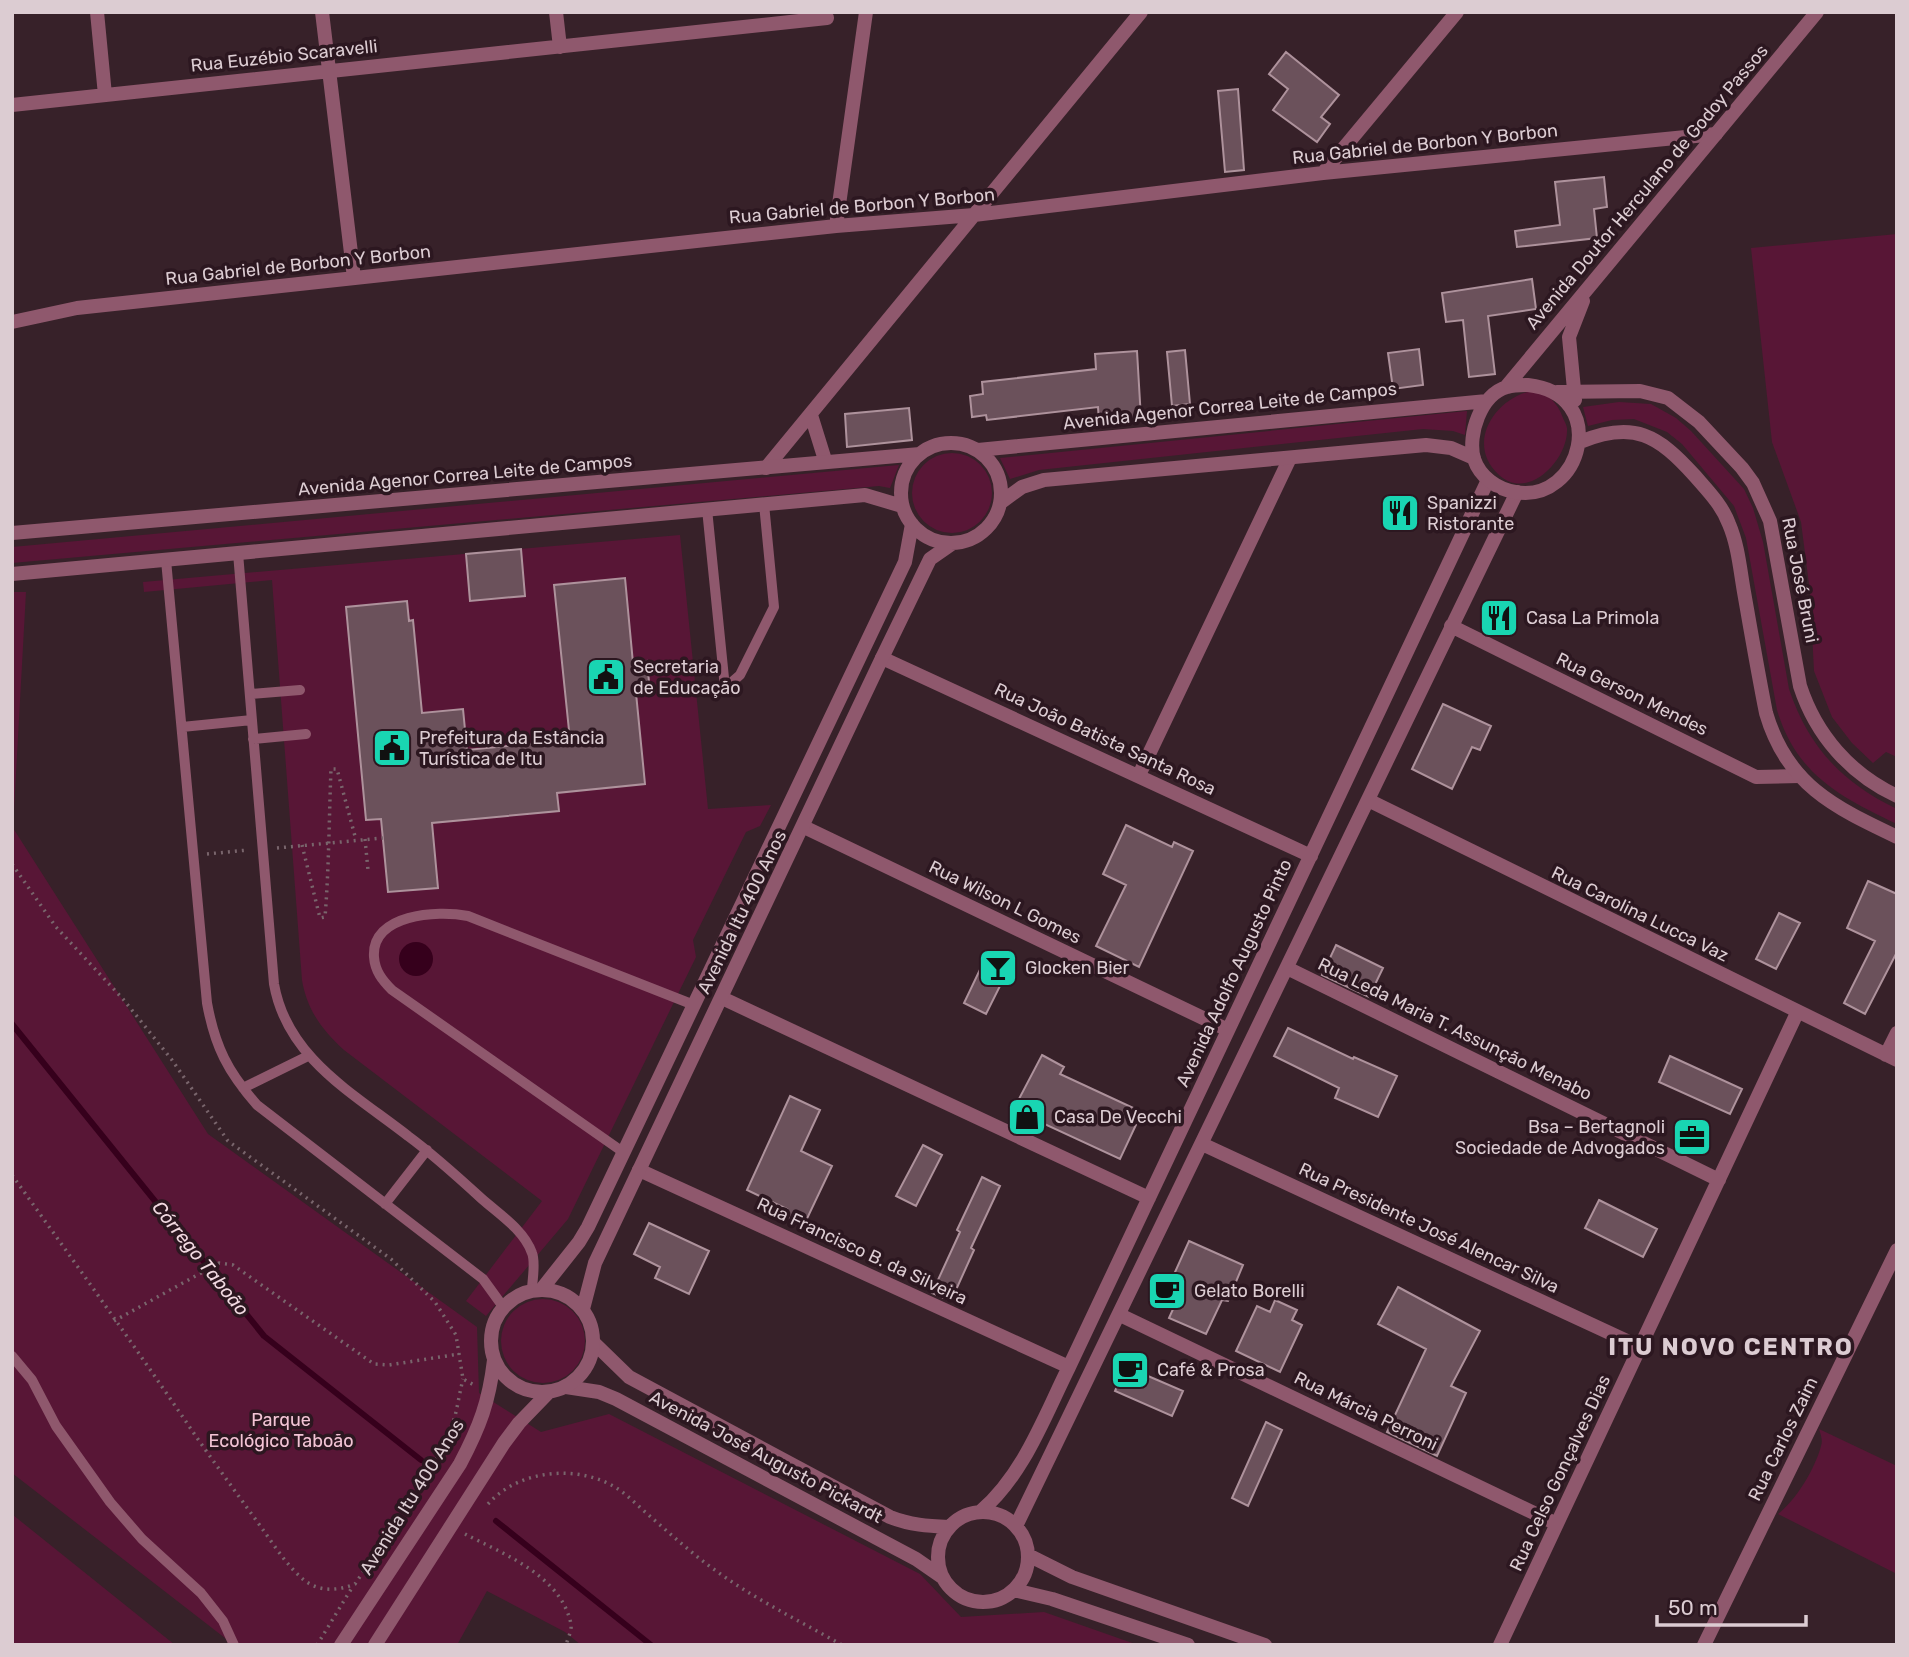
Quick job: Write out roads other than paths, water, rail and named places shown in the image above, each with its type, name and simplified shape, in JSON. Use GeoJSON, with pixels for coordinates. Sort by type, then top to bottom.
{"type":"FeatureCollection","features":[{"type":"Feature","properties":{"kind":"street"},"geometry":{"type":"LineString","coordinates":[[97,12],[105,95]]}},
{"type":"Feature","properties":{"kind":"street"},"geometry":{"type":"LineString","coordinates":[[322,12],[354,278]]}},
{"type":"Feature","properties":{"kind":"street"},"geometry":{"type":"LineString","coordinates":[[556,12],[560,47]]}},
{"type":"Feature","properties":{"kind":"street"},"geometry":{"type":"LineString","coordinates":[[836,226],[866,12]]}},
{"type":"Feature","properties":{"kind":"street"},"geometry":{"type":"LineString","coordinates":[[766,468],[1141,12]]}},
{"type":"Feature","properties":{"kind":"street"},"geometry":{"type":"LineString","coordinates":[[1323,173],[1457,12]]}},
{"type":"Feature","properties":{"kind":"street","name":"Avenida Doutor Herculano de Godoy Passos"},"geometry":{"type":"LineString","coordinates":[[1506,387],[1817,12]]}},
{"type":"Feature","properties":{"kind":"street","name":"Rua Euzébio Scaravelli"},"geometry":{"type":"LineString","coordinates":[[12,105],[560,47],[763,19],[827,18]]}},
{"type":"Feature","properties":{"kind":"street","name":"Rua Gabriel de Borbon Y Borbon"},"geometry":{"type":"LineString","coordinates":[[12,322],[77,308],[836,226],[974,215],[1323,173],[1716,134]]}},
{"type":"Feature","properties":{"kind":"street"},"geometry":{"type":"LineString","coordinates":[[1576,416],[1568,402],[1557,392],[1544,386],[1528,384],[1506,387],[1486,401],[1475,429],[1474,458],[1488,480],[1517,492],[1536,491],[1553,484],[1567,471],[1580,442],[1569,337],[1576,315],[1596,278]]}},
{"type":"Feature","properties":{"kind":"street","name":"Rua José Bruni"},"geometry":{"type":"LineString","coordinates":[[1557,392],[1640,391],[1668,398],[1699,422],[1748,476],[1764,503],[1770,521],[1800,686],[1807,707],[1835,750],[1850,765],[1867,780],[1897,796]]}},
{"type":"Feature","properties":{"kind":"street","name":"Avenida Agenor Correa Leite de Campos"},"geometry":{"type":"LineString","coordinates":[[978,450],[1486,401]]}},
{"type":"Feature","properties":{"kind":"street"},"geometry":{"type":"LineString","coordinates":[[811,415],[825,460]]}},
{"type":"Feature","properties":{"kind":"street"},"geometry":{"type":"LineString","coordinates":[[1580,442],[1613,431],[1632,431],[1648,436],[1674,453],[1714,497],[1724,512],[1735,541],[1769,723],[1782,753],[1800,776],[1832,805],[1897,837]]}},
{"type":"Feature","properties":{"kind":"street"},"geometry":{"type":"LineString","coordinates":[[950,443],[978,450],[997,474],[1000,489],[1000,503],[988,527],[978,535],[953,543],[930,539],[912,524],[902,506],[901,494],[906,472],[920,454],[939,444],[950,443]]}},
{"type":"Feature","properties":{"kind":"street"},"geometry":{"type":"LineString","coordinates":[[1000,503],[1023,487],[1044,480],[1426,445],[1451,449],[1474,458]]}},
{"type":"Feature","properties":{"kind":"street","name":"Avenida Agenor Correa Leite de Campos"},"geometry":{"type":"LineString","coordinates":[[12,533],[766,468],[825,460],[920,454]]}},
{"type":"Feature","properties":{"kind":"street"},"geometry":{"type":"LineString","coordinates":[[1139,775],[1290,458]]}},
{"type":"Feature","properties":{"kind":"street","name":"Avenida Adolfo Augusto Pinto"},"geometry":{"type":"LineString","coordinates":[[981,1511],[1000,1496],[1019,1467],[1069,1367],[1488,480]]}},
{"type":"Feature","properties":{"kind":"street"},"geometry":{"type":"LineString","coordinates":[[1017,1526],[1517,492]]}},
{"type":"Feature","properties":{"kind":"street"},"geometry":{"type":"LineString","coordinates":[[12,574],[865,495],[902,506]]}},
{"type":"Feature","properties":{"kind":"street","name":"Avenida Itu 400 Anos"},"geometry":{"type":"LineString","coordinates":[[537,1290],[579,1242],[624,1153],[905,562],[912,524]]}},
{"type":"Feature","properties":{"kind":"street","name":"Avenida Itu 400 Anos"},"geometry":{"type":"LineString","coordinates":[[583,1309],[595,1263],[882,658],[930,559],[953,543]]}},
{"type":"Feature","properties":{"kind":"street","name":"Rua Gerson Mendes"},"geometry":{"type":"LineString","coordinates":[[1451,626],[1756,777],[1800,776]]}},
{"type":"Feature","properties":{"kind":"street","name":"Rua João Batista Santa Rosa"},"geometry":{"type":"LineString","coordinates":[[882,658],[1311,856]]}},
{"type":"Feature","properties":{"kind":"street","name":"Rua Carolina Lucca Vaz"},"geometry":{"type":"LineString","coordinates":[[1368,800],[1891,1058]]}},
{"type":"Feature","properties":{"kind":"street","name":"Rua Wilson L Gomes"},"geometry":{"type":"LineString","coordinates":[[804,827],[1228,1030]]}},
{"type":"Feature","properties":{"kind":"street","name":"Rua Leda Maria T. Assunção Menabo"},"geometry":{"type":"LineString","coordinates":[[1287,968],[1719,1180]]}},
{"type":"Feature","properties":{"kind":"street"},"geometry":{"type":"LineString","coordinates":[[722,998],[1149,1198]]}},
{"type":"Feature","properties":{"kind":"street","name":"Rua Celso Gonçalves Dias"},"geometry":{"type":"LineString","coordinates":[[1500,1645],[1797,1013]]}},
{"type":"Feature","properties":{"kind":"street"},"geometry":{"type":"LineString","coordinates":[[1891,1058],[1897,1033]]}},
{"type":"Feature","properties":{"kind":"street","name":"Rua Presidente José Alencar Silva"},"geometry":{"type":"LineString","coordinates":[[1202,1144],[1640,1347]]}},
{"type":"Feature","properties":{"kind":"street","name":"Rua Francisco B. da Silveira"},"geometry":{"type":"LineString","coordinates":[[639,1170],[1069,1367]]}},
{"type":"Feature","properties":{"kind":"street","name":"Rua Carlos Zaim"},"geometry":{"type":"LineString","coordinates":[[1704,1645],[1897,1250]]}},
{"type":"Feature","properties":{"kind":"street"},"geometry":{"type":"LineString","coordinates":[[537,1290],[551,1290],[568,1297],[583,1309],[591,1325],[594,1343],[586,1369],[566,1387],[550,1392],[527,1391],[516,1386],[494,1360],[491,1338],[497,1317],[504,1308],[521,1294],[537,1290]]}},
{"type":"Feature","properties":{"kind":"street","name":"Rua Márcia Perroni"},"geometry":{"type":"LineString","coordinates":[[1120,1315],[1557,1524]]}},
{"type":"Feature","properties":{"kind":"street","name":"Avenida José Augusto Pickardt"},"geometry":{"type":"LineString","coordinates":[[594,1343],[629,1377],[890,1517],[922,1526],[949,1527]]}},
{"type":"Feature","properties":{"kind":"street","name":"Avenida Itu 400 Anos"},"geometry":{"type":"LineString","coordinates":[[341,1645],[460,1464],[490,1395],[494,1360]]}},
{"type":"Feature","properties":{"kind":"street","name":"Avenida José Augusto Pickardt"},"geometry":{"type":"LineString","coordinates":[[566,1387],[599,1392],[616,1399],[916,1559],[942,1577]]}},
{"type":"Feature","properties":{"kind":"street"},"geometry":{"type":"LineString","coordinates":[[375,1645],[504,1443],[519,1423],[550,1392]]}},
{"type":"Feature","properties":{"kind":"street"},"geometry":{"type":"LineString","coordinates":[[981,1511],[1001,1515],[1017,1526],[1023,1535],[1028,1555],[1022,1580],[1014,1590],[1003,1598],[975,1602],[950,1589],[942,1577],[937,1556],[939,1545],[949,1527],[964,1516],[981,1511]]}},
{"type":"Feature","properties":{"kind":"street"},"geometry":{"type":"LineString","coordinates":[[1028,1555],[1072,1577],[1265,1645]]}},
{"type":"Feature","properties":{"kind":"street"},"geometry":{"type":"LineString","coordinates":[[1014,1590],[1052,1599],[1188,1645]]}},
{"type":"Feature","properties":{"kind":"lane"},"geometry":{"type":"LineString","coordinates":[[707,509],[725,688],[740,675],[774,607],[764,504]]}},
{"type":"Feature","properties":{"kind":"lane"},"geometry":{"type":"LineString","coordinates":[[238,553],[277,1003],[285,1023],[309,1056],[427,1150],[518,1230],[533,1255],[537,1290]]}},
{"type":"Feature","properties":{"kind":"lane"},"geometry":{"type":"LineString","coordinates":[[166,559],[207,1003],[219,1049],[230,1072],[274,1119],[483,1279],[504,1308]]}},
{"type":"Feature","properties":{"kind":"lane"},"geometry":{"type":"LineString","coordinates":[[250,694],[300,690]]}},
{"type":"Feature","properties":{"kind":"lane"},"geometry":{"type":"LineString","coordinates":[[182,727],[252,720]]}},
{"type":"Feature","properties":{"kind":"lane"},"geometry":{"type":"LineString","coordinates":[[253,739],[306,734]]}},
{"type":"Feature","properties":{"kind":"lane"},"geometry":{"type":"LineString","coordinates":[[624,1153],[392,990],[383,982],[377,971],[374,944],[389,925],[404,919],[452,913],[468,915],[694,1005]]}},
{"type":"Feature","properties":{"kind":"lane"},"geometry":{"type":"LineString","coordinates":[[243,1088],[309,1056]]}},
{"type":"Feature","properties":{"kind":"lane"},"geometry":{"type":"LineString","coordinates":[[385,1204],[427,1150]]}},
{"type":"Feature","properties":{"kind":"lane"},"geometry":{"type":"LineString","coordinates":[[12,1356],[33,1380],[56,1426],[110,1502],[142,1539],[201,1593],[223,1621],[234,1645]]}},
{"type":"Feature","properties":{"kind":"waterway","name":"Córrego Taboão"},"geometry":{"type":"LineString","coordinates":[[12,1024],[264,1336],[421,1460]]}},
{"type":"Feature","properties":{"kind":"waterway","name":"Córrego Taboão"},"geometry":{"type":"LineString","coordinates":[[496,1521],[651,1645]]}},
{"type":"Feature","properties":{"kind":"place","name":"Spanizzi Ristorante"},"geometry":{"type":"Point","coordinates":[1400,513]}},
{"type":"Feature","properties":{"kind":"place","name":"Casa La Primola"},"geometry":{"type":"Point","coordinates":[1499,618]}},
{"type":"Feature","properties":{"kind":"place","name":"Secretaria de Educação"},"geometry":{"type":"Point","coordinates":[606,677]}},
{"type":"Feature","properties":{"kind":"place","name":"Prefeitura da Estância Turística de Itu"},"geometry":{"type":"Point","coordinates":[392,748]}},
{"type":"Feature","properties":{"kind":"place","name":"Glocken Bier"},"geometry":{"type":"Point","coordinates":[998,968]}},
{"type":"Feature","properties":{"kind":"place","name":"Casa De Vecchi"},"geometry":{"type":"Point","coordinates":[1027,1117]}},
{"type":"Feature","properties":{"kind":"place","name":"Bsa – Bertagnoli Sociedade de Advogados"},"geometry":{"type":"Point","coordinates":[1692,1137]}},
{"type":"Feature","properties":{"kind":"place","name":"Gelato Borelli"},"geometry":{"type":"Point","coordinates":[1167,1291]}},
{"type":"Feature","properties":{"kind":"place","name":"Café & Prosa"},"geometry":{"type":"Point","coordinates":[1130,1370]}},
{"type":"Feature","properties":{"kind":"district","name":"ITU NOVO CENTRO"},"geometry":{"type":"Point","coordinates":[1731,1347]}},
{"type":"Feature","properties":{"kind":"park label","name":"Parque Ecológico Taboão"},"geometry":{"type":"Point","coordinates":[281,1430]}}]}
